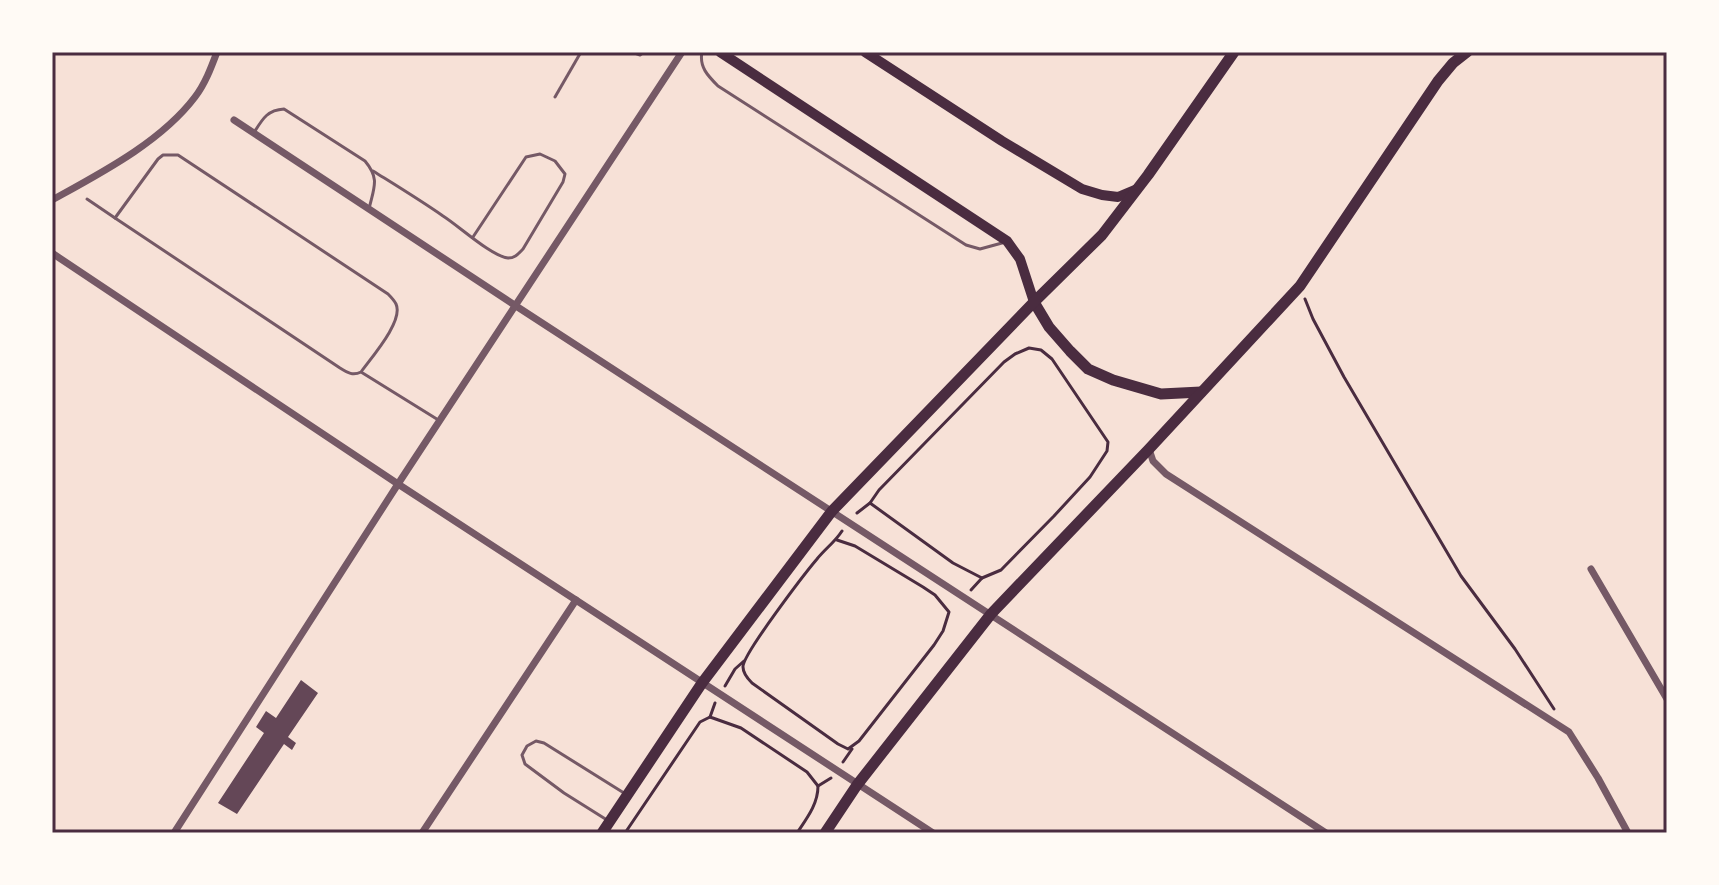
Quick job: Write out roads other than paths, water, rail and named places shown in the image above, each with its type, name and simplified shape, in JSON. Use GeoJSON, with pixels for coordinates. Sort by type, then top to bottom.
{"type":"FeatureCollection","features":[{"type":"Feature","properties":{"kind":"main road"},"geometry":{"type":"LineString","coordinates":[[720,52],[1007,241],[1020,259],[1034,302],[1049,327],[1088,369],[1161,394],[1201,392]]}},
{"type":"Feature","properties":{"kind":"main road"},"geometry":{"type":"LineString","coordinates":[[865,52],[1082,189],[1118,197],[1137,189],[1148,175]]}},
{"type":"Feature","properties":{"kind":"main road"},"geometry":{"type":"LineString","coordinates":[[602,833],[702,683],[832,511],[1102,235],[1234,52]]}},
{"type":"Feature","properties":{"kind":"main road"},"geometry":{"type":"LineString","coordinates":[[825,833],[857,785],[991,614],[1300,286],[1438,81],[1467,52]]}},
{"type":"Feature","properties":{"kind":"street"},"geometry":{"type":"LineString","coordinates":[[52,200],[94,177],[170,124],[196,96],[217,52]]}},
{"type":"Feature","properties":{"kind":"street"},"geometry":{"type":"LineString","coordinates":[[174,833],[398,484],[682,52]]}},
{"type":"Feature","properties":{"kind":"street"},"geometry":{"type":"LineString","coordinates":[[234,120],[1326,833]]}},
{"type":"Feature","properties":{"kind":"street"},"geometry":{"type":"LineString","coordinates":[[52,253],[398,484],[933,833]]}},
{"type":"Feature","properties":{"kind":"street"},"geometry":{"type":"LineString","coordinates":[[1149,449],[1153,461],[1166,474],[1569,732],[1628,833]]}},
{"type":"Feature","properties":{"kind":"street"},"geometry":{"type":"LineString","coordinates":[[1591,569],[1667,699]]}},
{"type":"Feature","properties":{"kind":"street"},"geometry":{"type":"LineString","coordinates":[[422,833],[576,600]]}},
{"type":"Feature","properties":{"kind":"street"},"geometry":{"type":"LineString","coordinates":[[1617,833],[1623,824]]}},
{"type":"Feature","properties":{"kind":"lane"},"geometry":{"type":"LineString","coordinates":[[555,97],[581,52]]}},
{"type":"Feature","properties":{"kind":"lane"},"geometry":{"type":"LineString","coordinates":[[632,52],[640,55],[644,52]]}},
{"type":"Feature","properties":{"kind":"lane"},"geometry":{"type":"LineString","coordinates":[[702,52],[702,67],[718,86],[923,219],[966,245],[980,249],[1007,241]]}},
{"type":"Feature","properties":{"kind":"lane"},"geometry":{"type":"LineString","coordinates":[[254,133],[265,115],[274,109],[284,109],[365,161],[373,171],[445,217],[473,237],[502,256],[514,257],[523,249],[563,182],[565,174],[555,161],[540,154],[526,157],[473,237]]}},
{"type":"Feature","properties":{"kind":"lane"},"geometry":{"type":"LineString","coordinates":[[87,199],[115,218],[340,368],[349,373],[361,372],[398,315],[396,303],[375,285],[178,155],[163,155],[158,159],[115,218]]}},
{"type":"Feature","properties":{"kind":"lane"},"geometry":{"type":"LineString","coordinates":[[369,209],[376,181],[373,171]]}},
{"type":"Feature","properties":{"kind":"lane"},"geometry":{"type":"LineString","coordinates":[[361,372],[440,421]]}},
{"type":"Feature","properties":{"kind":"lane"},"geometry":{"type":"LineString","coordinates":[[610,822],[525,764],[522,755],[527,746],[536,741],[544,743],[627,795]]}}]}
